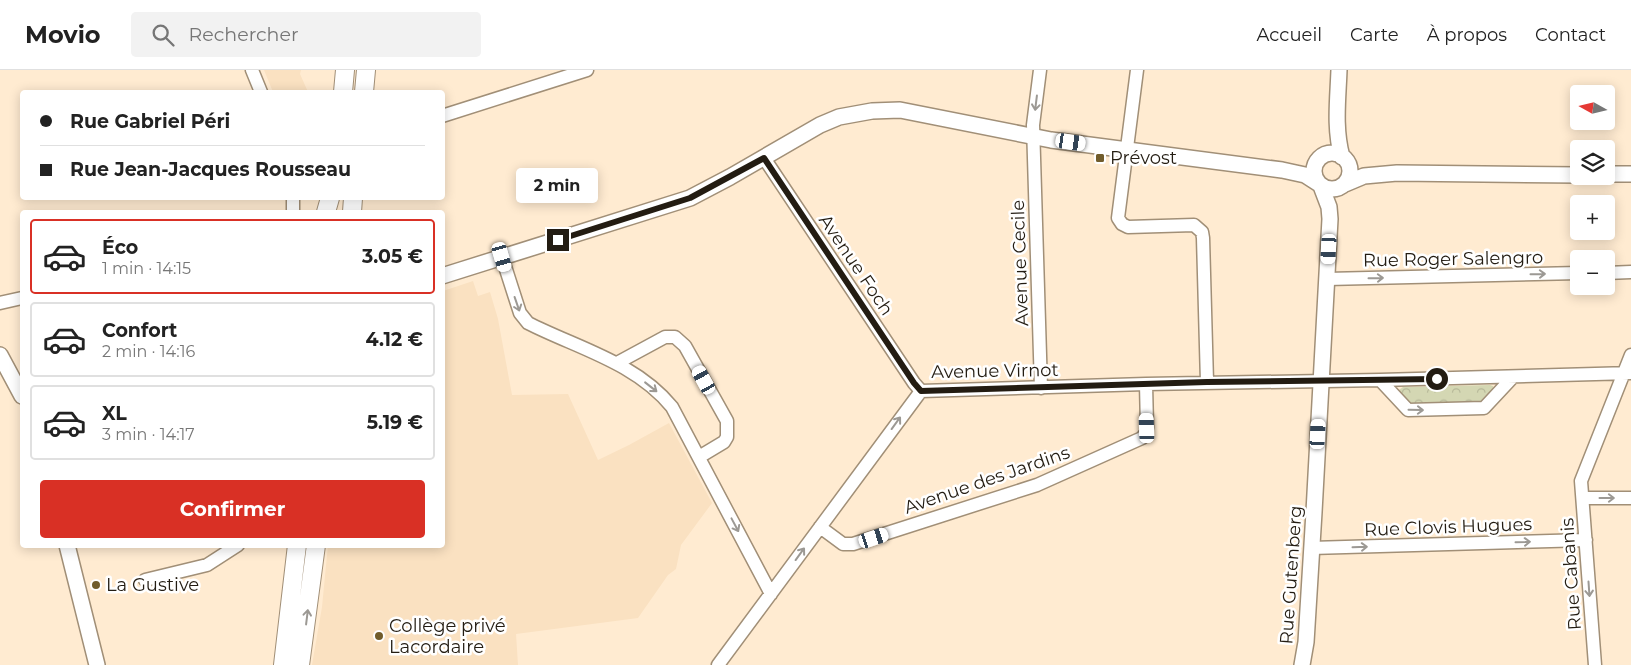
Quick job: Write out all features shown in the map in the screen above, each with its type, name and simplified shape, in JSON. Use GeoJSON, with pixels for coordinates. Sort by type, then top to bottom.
{"type":"FeatureCollection","features":[{"type":"Feature","properties":{"kind":"main road"},"geometry":{"type":"LineString","coordinates":[[343,90],[345,70]]}},
{"type":"Feature","properties":{"kind":"main road"},"geometry":{"type":"LineString","coordinates":[[364,90],[366,70]]}},
{"type":"Feature","properties":{"kind":"main road"},"geometry":{"type":"LineString","coordinates":[[283,665],[296,548]]}},
{"type":"Feature","properties":{"kind":"main road"},"geometry":{"type":"LineString","coordinates":[[300,665],[316,548]]}},
{"type":"Feature","properties":{"kind":"street"},"geometry":{"type":"LineString","coordinates":[[252,70],[260,90]]}},
{"type":"Feature","properties":{"kind":"street"},"geometry":{"type":"LineString","coordinates":[[445,115],[587,70]]}},
{"type":"Feature","properties":{"kind":"street","name":"Avenue Cecile"},"geometry":{"type":"LineString","coordinates":[[1040,70],[1033,125],[1040,388]]}},
{"type":"Feature","properties":{"kind":"street"},"geometry":{"type":"LineString","coordinates":[[1137,70],[1118,215],[1120,222],[1125,226],[1194,225],[1202,232],[1207,382]]}},
{"type":"Feature","properties":{"kind":"street"},"geometry":{"type":"LineString","coordinates":[[1330,219],[1335,197],[1349,173],[1349,167],[1343,158],[1338,141],[1336,123],[1339,70]]}},
{"type":"Feature","properties":{"kind":"street"},"geometry":{"type":"LineString","coordinates":[[445,275],[690,198],[830,120],[860,112],[877,110],[907,112],[1033,137],[1300,173],[1330,189],[1364,176],[1397,173],[1570,174]]}},
{"type":"Feature","properties":{"kind":"street"},"geometry":{"type":"LineString","coordinates":[[1330,219],[1329,207],[1314,172],[1315,166],[1331,143],[1336,123]]}},
{"type":"Feature","properties":{"kind":"street"},"geometry":{"type":"LineString","coordinates":[[1253,166],[1296,163],[1333,154],[1351,164],[1397,173]]}},
{"type":"Feature","properties":{"kind":"street","name":"Avenue Foch"},"geometry":{"type":"LineString","coordinates":[[764,158],[921,391]]}},
{"type":"Feature","properties":{"kind":"street"},"geometry":{"type":"LineString","coordinates":[[1615,174],[1631,174]]}},
{"type":"Feature","properties":{"kind":"street","name":"Rue Gutenberg"},"geometry":{"type":"LineString","coordinates":[[1302,665],[1306,642],[1312,548],[1330,219]]}},
{"type":"Feature","properties":{"kind":"street"},"geometry":{"type":"LineString","coordinates":[[502,257],[518,308],[528,323],[617,363],[648,384],[672,407],[771,594]]}},
{"type":"Feature","properties":{"kind":"street"},"geometry":{"type":"LineString","coordinates":[[1615,272],[1631,272]]}},
{"type":"Feature","properties":{"kind":"street","name":"Rue Roger Salengro"},"geometry":{"type":"LineString","coordinates":[[1327,279],[1570,273]]}},
{"type":"Feature","properties":{"kind":"street"},"geometry":{"type":"LineString","coordinates":[[0,303],[20,298]]}},
{"type":"Feature","properties":{"kind":"street"},"geometry":{"type":"LineString","coordinates":[[617,363],[664,337],[675,337],[685,346],[727,421],[727,437],[724,442],[699,457]]}},
{"type":"Feature","properties":{"kind":"street"},"geometry":{"type":"LineString","coordinates":[[1627,373],[1631,355]]}},
{"type":"Feature","properties":{"kind":"street"},"geometry":{"type":"LineString","coordinates":[[0,356],[20,392]]}},
{"type":"Feature","properties":{"kind":"street","name":"Avenue Virnot"},"geometry":{"type":"LineString","coordinates":[[718,665],[921,391],[1207,382],[1380,380],[1627,373]]}},
{"type":"Feature","properties":{"kind":"street","name":"Rue Cabanis"},"geometry":{"type":"LineString","coordinates":[[1595,665],[1581,481],[1627,373]]}},
{"type":"Feature","properties":{"kind":"street"},"geometry":{"type":"LineString","coordinates":[[1380,380],[1408,410],[1484,408],[1513,377]]}},
{"type":"Feature","properties":{"kind":"street","name":"Avenue des Jardins"},"geometry":{"type":"LineString","coordinates":[[820,527],[843,544],[852,544],[1054,479],[1142,438],[1147,428],[1146,384]]}},
{"type":"Feature","properties":{"kind":"street"},"geometry":{"type":"LineString","coordinates":[[1582,498],[1631,498]]}},
{"type":"Feature","properties":{"kind":"street","name":"Rue Clovis Hugues"},"geometry":{"type":"LineString","coordinates":[[1312,548],[1586,540]]}},
{"type":"Feature","properties":{"kind":"street"},"geometry":{"type":"LineString","coordinates":[[68,548],[97,665]]}},
{"type":"Feature","properties":{"kind":"street"},"geometry":{"type":"LineString","coordinates":[[145,580],[207,565],[233,548]]}},
{"type":"Feature","properties":{"kind":"shaded area"},"geometry":{"type":"Polygon","coordinates":[[[264,70],[301,70],[300,74],[307,90],[272,90],[264,70]]]}},
{"type":"Feature","properties":{"kind":"shaded area"},"geometry":{"type":"Polygon","coordinates":[[[473,281],[478,296],[490,292],[498,319],[512,395],[568,394],[598,460],[669,423],[712,503],[681,545],[676,569],[668,575],[638,618],[516,634],[518,665],[312,665],[322,607],[328,548],[445,548],[445,290],[473,281]]]}},
{"type":"Feature","properties":{"kind":"green space"},"geometry":{"type":"Polygon","coordinates":[[[1490,385],[1494,389],[1481,404],[1412,406],[1399,390],[1403,387],[1490,385]]]}},
{"type":"Feature","properties":{"kind":"place","name":"Prévost"},"geometry":{"type":"Point","coordinates":[1100,158]}},
{"type":"Feature","properties":{"kind":"place","name":"La Gustive"},"geometry":{"type":"Point","coordinates":[96,585]}},
{"type":"Feature","properties":{"kind":"place","name":"Collège privé Lacordaire"},"geometry":{"type":"Point","coordinates":[379,636]}},
{"type":"Feature","properties":{"kind":"route"},"geometry":{"type":"LineString","coordinates":[[558,240],[690,198],[764,158],[921,391],[1207,382],[1437,379]]}}]}
